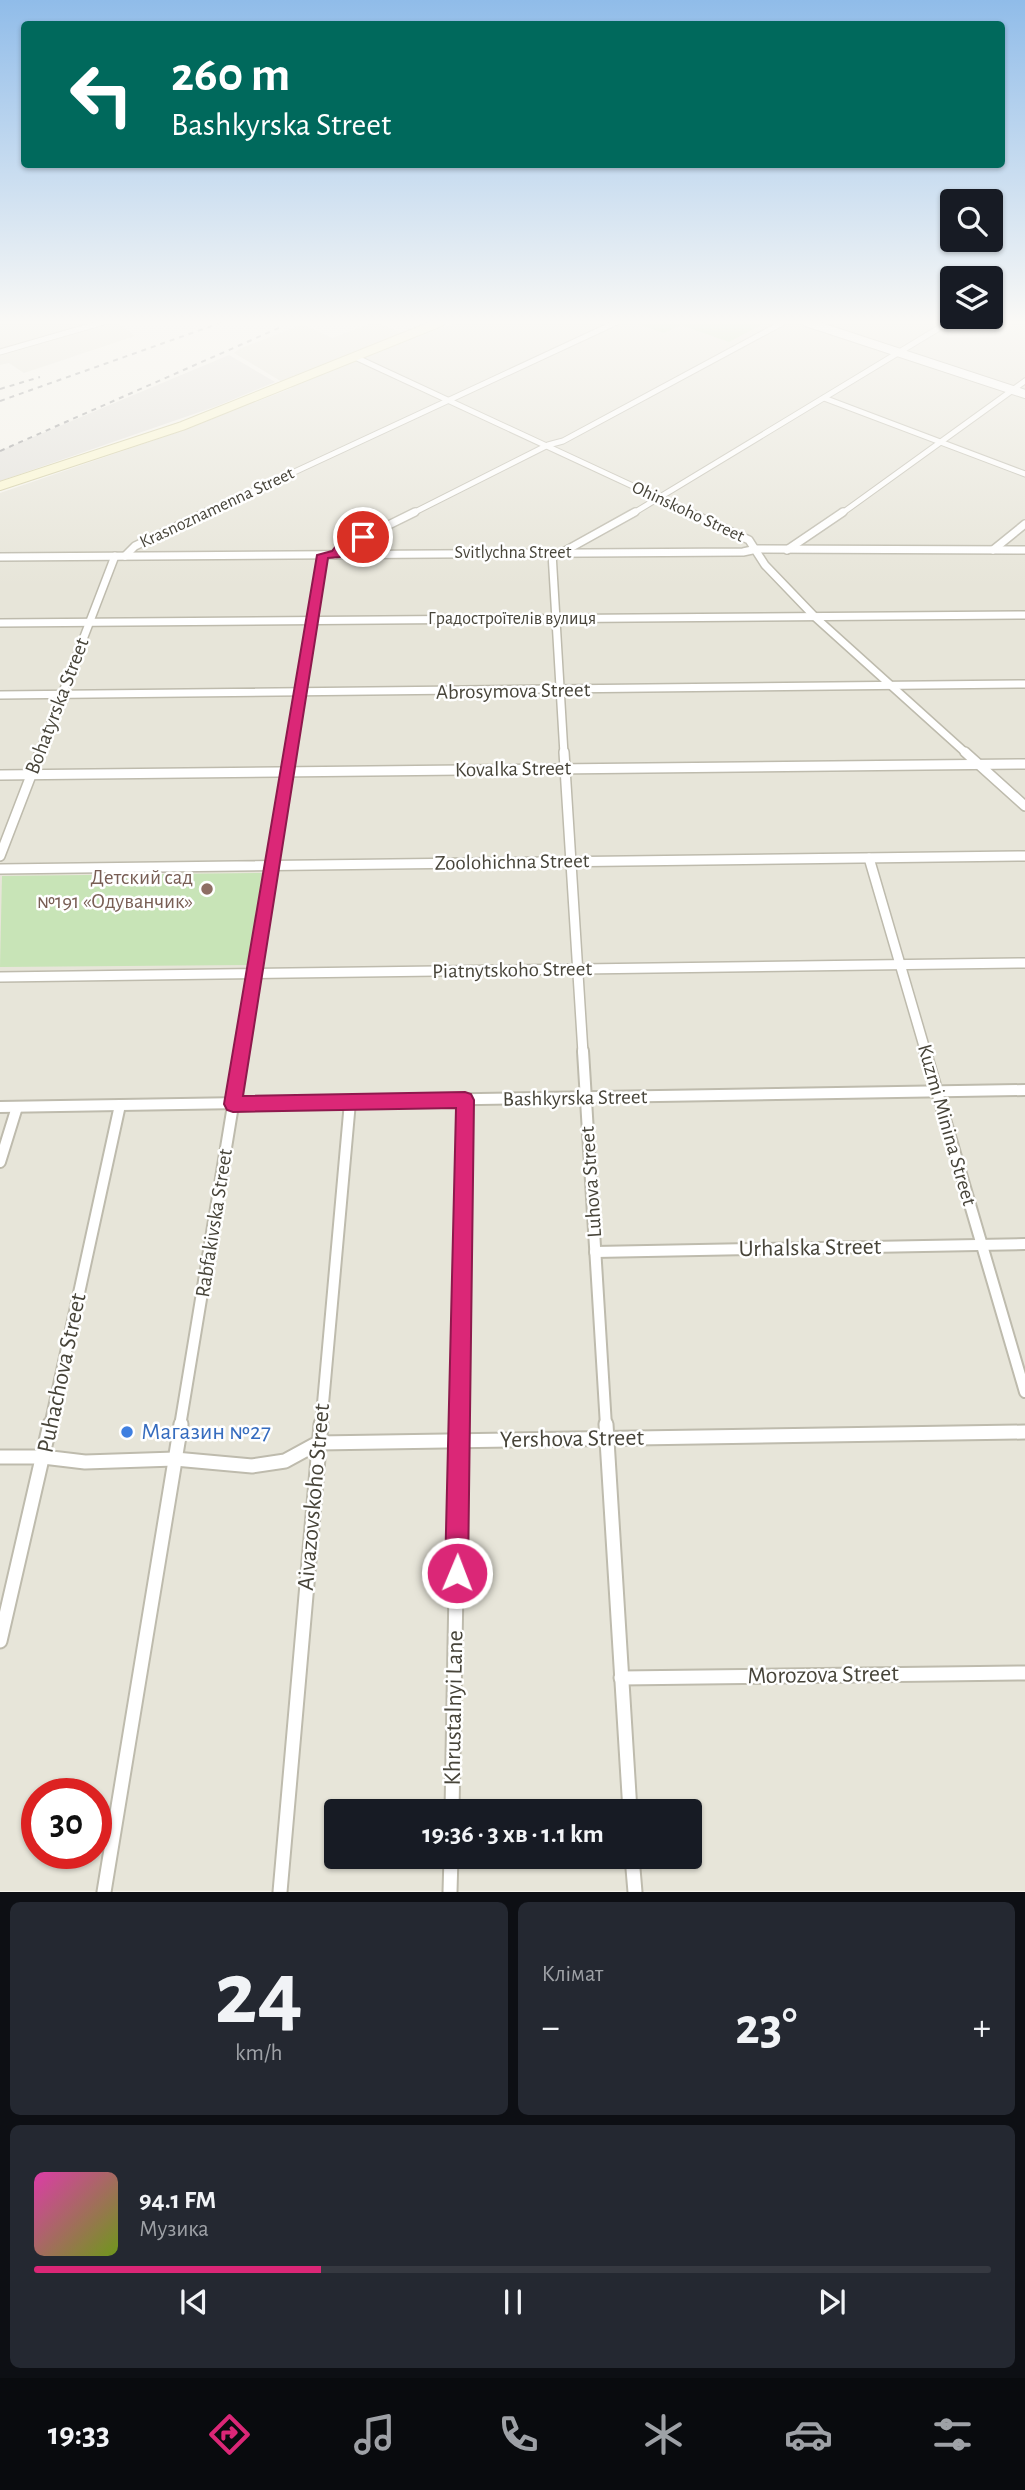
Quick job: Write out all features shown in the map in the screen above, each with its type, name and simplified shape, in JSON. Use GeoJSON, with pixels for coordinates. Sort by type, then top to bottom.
{"type":"FeatureCollection","features":[{"type":"Feature","properties":{"kind":"main road"},"geometry":{"type":"LineString","coordinates":[[0,486],[183,426],[222,410]]}},
{"type":"Feature","properties":{"kind":"street","name":"Krasnoznamenna Street"},"geometry":{"type":"LineString","coordinates":[[125,556],[135,546],[428,410]]}},
{"type":"Feature","properties":{"kind":"street","name":"Ohinskoho Street"},"geometry":{"type":"LineString","coordinates":[[471,410],[749,540],[765,565],[815,617],[1025,806]]}},
{"type":"Feature","properties":{"kind":"street"},"geometry":{"type":"LineString","coordinates":[[335,555],[340,549],[546,446],[564,441],[620,410]]}},
{"type":"Feature","properties":{"kind":"street"},"geometry":{"type":"LineString","coordinates":[[557,553],[659,499],[804,410]]}},
{"type":"Feature","properties":{"kind":"street"},"geometry":{"type":"LineString","coordinates":[[856,410],[1025,474]]}},
{"type":"Feature","properties":{"kind":"street"},"geometry":{"type":"LineString","coordinates":[[785,551],[802,542],[985,410]]}},
{"type":"Feature","properties":{"kind":"street"},"geometry":{"type":"LineString","coordinates":[[993,550],[1025,524]]}},
{"type":"Feature","properties":{"kind":"street","name":"Svitlychna Street"},"geometry":{"type":"LineString","coordinates":[[0,557],[743,552],[757,549],[1025,550]]}},
{"type":"Feature","properties":{"kind":"street","name":"Luhova Street"},"geometry":{"type":"LineString","coordinates":[[557,553],[556,619],[629,1799]]}},
{"type":"Feature","properties":{"kind":"street","name":"Rabfakivska Street"},"geometry":{"type":"LineString","coordinates":[[104,1892],[323,555]]}},
{"type":"Feature","properties":{"kind":"street","name":"Bohatyrska Street"},"geometry":{"type":"LineString","coordinates":[[0,856],[115,556]]}},
{"type":"Feature","properties":{"kind":"street","name":"Градостроїтелiв вулиця"},"geometry":{"type":"LineString","coordinates":[[0,623],[1025,615]]}},
{"type":"Feature","properties":{"kind":"street","name":"Abrosymova Street"},"geometry":{"type":"LineString","coordinates":[[0,695],[1025,684]]}},
{"type":"Feature","properties":{"kind":"street","name":"Kovalka Street"},"geometry":{"type":"LineString","coordinates":[[0,775],[1025,764]]}},
{"type":"Feature","properties":{"kind":"street","name":"Zoolohichna Street"},"geometry":{"type":"LineString","coordinates":[[0,869],[1025,856]]}},
{"type":"Feature","properties":{"kind":"street","name":"Kuzmi Minina Street"},"geometry":{"type":"LineString","coordinates":[[869,858],[1025,1392]]}},
{"type":"Feature","properties":{"kind":"street","name":"Piatnytskoho Street"},"geometry":{"type":"LineString","coordinates":[[0,977],[1025,963]]}},
{"type":"Feature","properties":{"kind":"street","name":"Bashkyrska Street"},"geometry":{"type":"LineString","coordinates":[[0,1107],[1025,1090]]}},
{"type":"Feature","properties":{"kind":"street","name":"Khrustalnyi Lane"},"geometry":{"type":"LineString","coordinates":[[452,1799],[465,1100]]}},
{"type":"Feature","properties":{"kind":"street","name":"Aivazovskoho Street"},"geometry":{"type":"LineString","coordinates":[[280,1892],[350,1102]]}},
{"type":"Feature","properties":{"kind":"street","name":"Puhachova Street"},"geometry":{"type":"LineString","coordinates":[[0,1641],[44,1457],[120,1105]]}},
{"type":"Feature","properties":{"kind":"street"},"geometry":{"type":"LineString","coordinates":[[0,1162],[17,1107]]}},
{"type":"Feature","properties":{"kind":"street","name":"Urhalska Street"},"geometry":{"type":"LineString","coordinates":[[595,1252],[1025,1244]]}},
{"type":"Feature","properties":{"kind":"street","name":"Yershova Street"},"geometry":{"type":"LineString","coordinates":[[0,1457],[44,1457],[85,1462],[175,1459],[252,1466],[285,1461],[318,1443],[1025,1432]]}},
{"type":"Feature","properties":{"kind":"street","name":"Morozova Street"},"geometry":{"type":"LineString","coordinates":[[621,1678],[1025,1673]]}},
{"type":"Feature","properties":{"kind":"street"},"geometry":{"type":"LineString","coordinates":[[450,1892],[451,1869]]}},
{"type":"Feature","properties":{"kind":"street"},"geometry":{"type":"LineString","coordinates":[[633,1869],[635,1892]]}},
{"type":"Feature","properties":{"kind":"shaded area"},"geometry":{"type":"Polygon","coordinates":[[[97,410],[205,410],[0,481],[0,451],[97,410]]]}},
{"type":"Feature","properties":{"kind":"shaded area"},"geometry":{"type":"Polygon","coordinates":[[[235,410],[1025,410],[1025,548],[0,554],[0,493],[235,410]]]}},
{"type":"Feature","properties":{"kind":"shaded area"},"geometry":{"type":"Polygon","coordinates":[[[1025,552],[1025,1891],[0,1891],[0,559],[1025,552]]]}},
{"type":"Feature","properties":{"kind":"green space"},"geometry":{"type":"Polygon","coordinates":[[[263,873],[248,965],[0,967],[2,876],[263,873]]]}},
{"type":"Feature","properties":{"kind":"railway"},"geometry":{"type":"LineString","coordinates":[[0,451],[92,410]]}},
{"type":"Feature","properties":{"kind":"place","name":"Детский сад №191 «Одуванчик»"},"geometry":{"type":"Point","coordinates":[207,889]}},
{"type":"Feature","properties":{"kind":"place","name":"Магазин №27"},"geometry":{"type":"Point","coordinates":[127,1432]}},
{"type":"Feature","properties":{"kind":"route"},"geometry":{"type":"LineString","coordinates":[[363,537],[340,549],[335,555],[323,555],[233,1104],[465,1100],[457,1573]]}}]}
